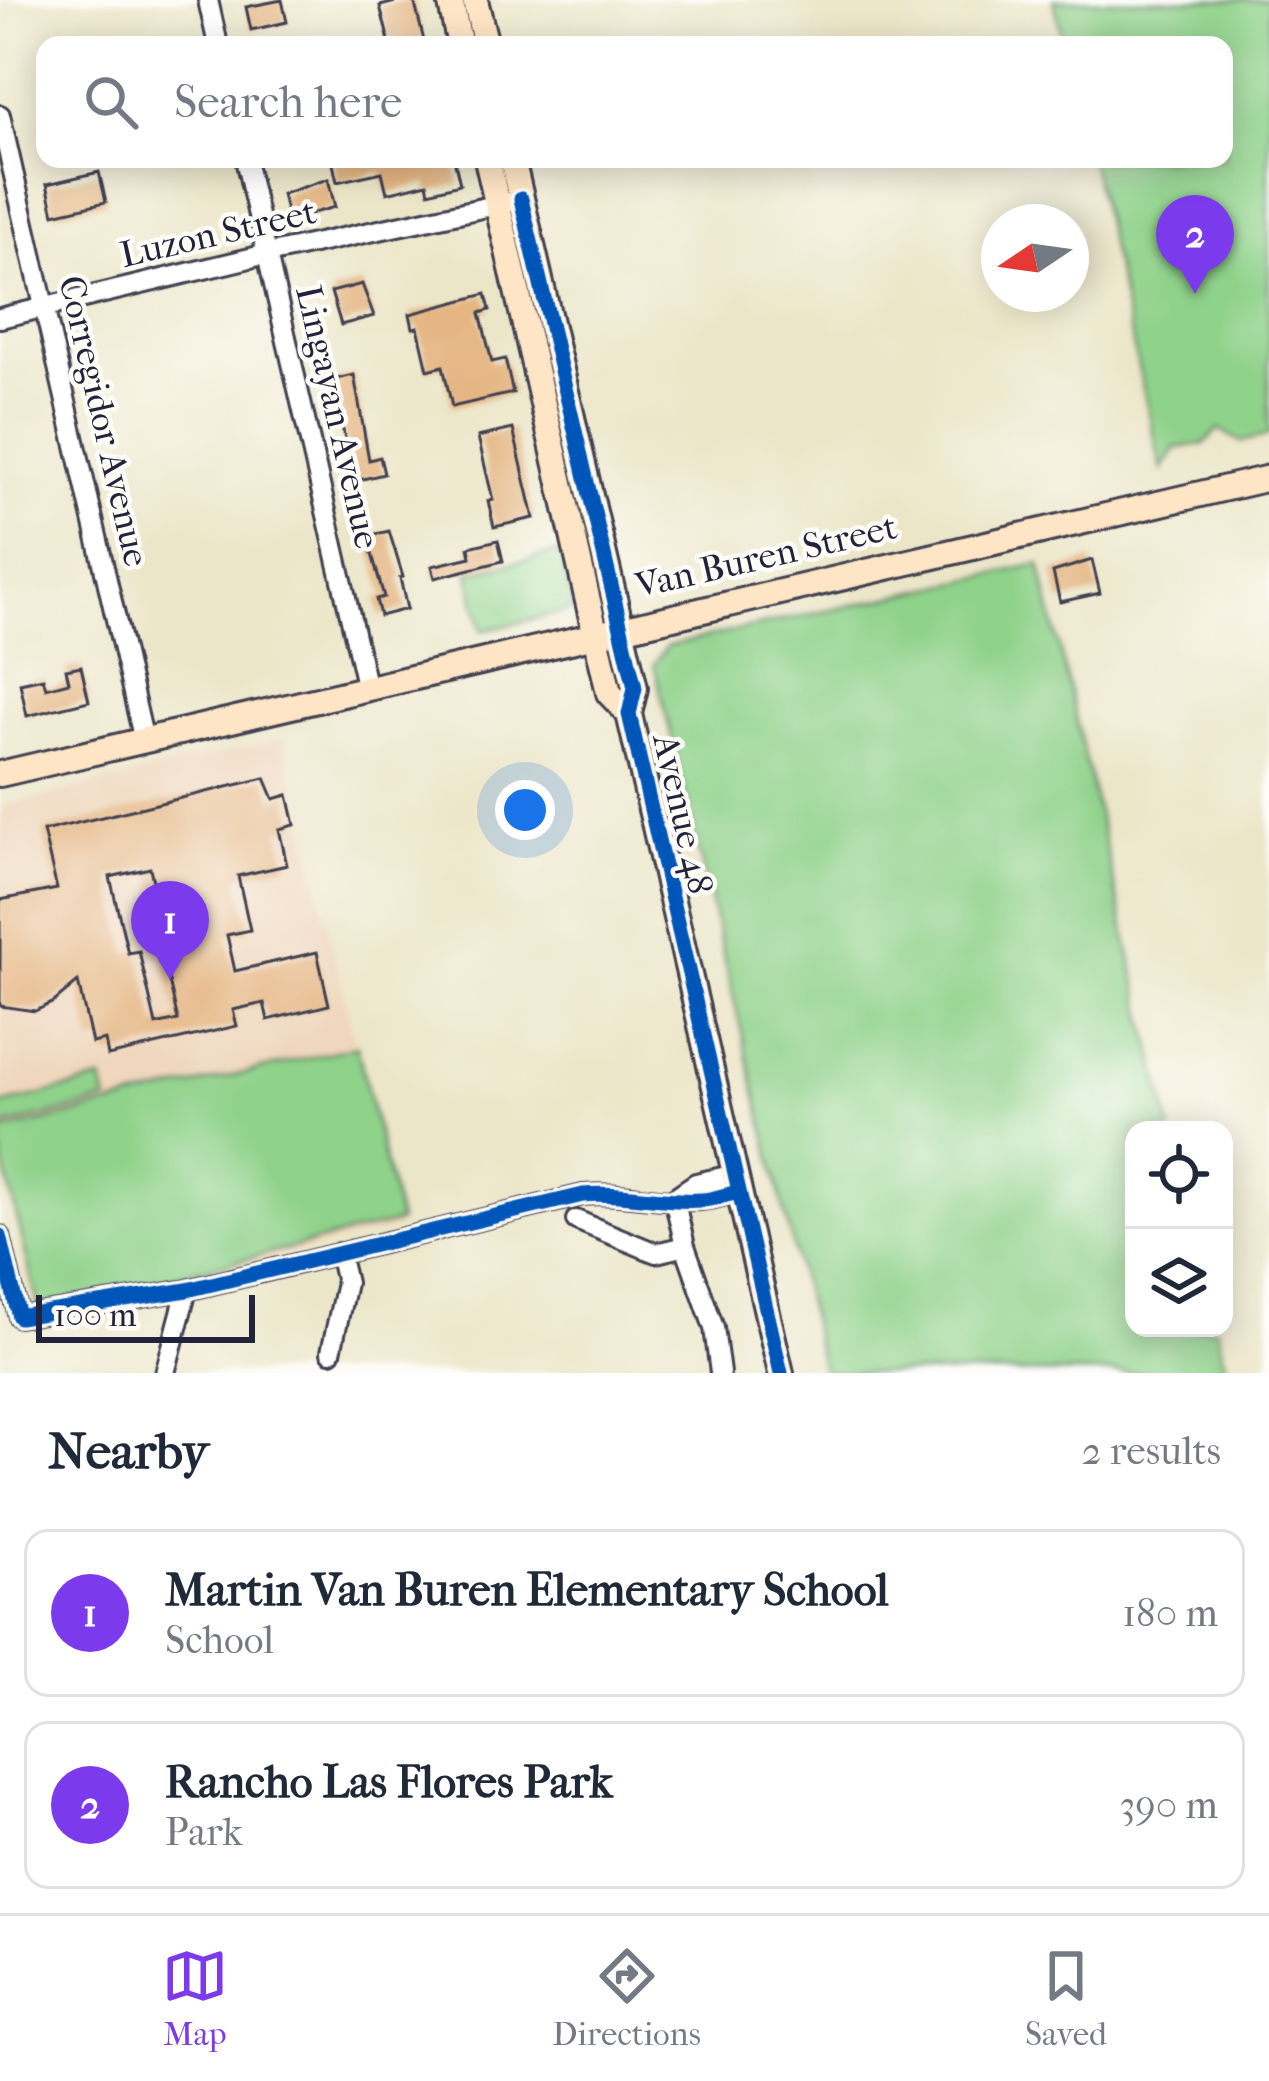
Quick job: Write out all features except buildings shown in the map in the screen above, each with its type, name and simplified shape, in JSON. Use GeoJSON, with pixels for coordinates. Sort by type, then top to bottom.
{"type":"FeatureCollection","features":[{"type":"Feature","properties":{"kind":"main road"},"geometry":{"type":"LineString","coordinates":[[450,0],[458,36]]}},
{"type":"Feature","properties":{"kind":"main road"},"geometry":{"type":"LineString","coordinates":[[475,0],[483,36]]}},
{"type":"Feature","properties":{"kind":"main road","name":"Avenue 48"},"geometry":{"type":"LineString","coordinates":[[492,168],[509,202],[608,630],[609,693],[628,714],[781,1373]]}},
{"type":"Feature","properties":{"kind":"main road","name":"Avenue 48"},"geometry":{"type":"LineString","coordinates":[[509,202],[511,168]]}},
{"type":"Feature","properties":{"kind":"main road","name":"Van Buren Street"},"geometry":{"type":"LineString","coordinates":[[0,774],[1269,478]]}},
{"type":"Feature","properties":{"kind":"street"},"geometry":{"type":"LineString","coordinates":[[208,0],[216,36]]}},
{"type":"Feature","properties":{"kind":"street","name":"Corregidor Avenue"},"geometry":{"type":"LineString","coordinates":[[0,115],[145,741]]}},
{"type":"Feature","properties":{"kind":"street","name":"Lingayan Avenue"},"geometry":{"type":"LineString","coordinates":[[247,168],[367,689]]}},
{"type":"Feature","properties":{"kind":"street","name":"Luzon Street"},"geometry":{"type":"LineString","coordinates":[[0,318],[509,202]]}},
{"type":"Feature","properties":{"kind":"street"},"geometry":{"type":"LineString","coordinates":[[0,1236],[19,1317],[187,1290],[583,1195],[611,1192],[633,1198],[700,1201],[738,1183]]}},
{"type":"Feature","properties":{"kind":"street"},"geometry":{"type":"LineString","coordinates":[[674,1198],[714,1328],[720,1373]]}},
{"type":"Feature","properties":{"kind":"street"},"geometry":{"type":"LineString","coordinates":[[576,1220],[656,1253],[686,1246]]}},
{"type":"Feature","properties":{"kind":"street"},"geometry":{"type":"LineString","coordinates":[[331,1352],[346,1283],[339,1253]]}},
{"type":"Feature","properties":{"kind":"street"},"geometry":{"type":"LineString","coordinates":[[164,1373],[187,1290]]}},
{"type":"Feature","properties":{"kind":"shaded area"},"geometry":{"type":"Polygon","coordinates":[[[284,739],[398,1228],[37,1313],[0,1154],[0,807],[284,739]]]}},
{"type":"Feature","properties":{"kind":"green space"},"geometry":{"type":"Polygon","coordinates":[[[1054,0],[1269,0],[1269,435],[1241,442],[1218,429],[1204,444],[1176,448],[1162,470],[1092,168],[1233,168],[1233,36],[1062,36],[1054,0]]]}},
{"type":"Feature","properties":{"kind":"green space"},"geometry":{"type":"Polygon","coordinates":[[[560,552],[574,610],[482,631],[469,573],[560,552]]]}},
{"type":"Feature","properties":{"kind":"green space"},"geometry":{"type":"Polygon","coordinates":[[[1040,564],[1169,1121],[1125,1121],[1125,1337],[1219,1337],[1227,1373],[823,1373],[654,664],[667,646],[1040,564]]]}},
{"type":"Feature","properties":{"kind":"green space"},"geometry":{"type":"Polygon","coordinates":[[[357,1046],[399,1222],[39,1309],[0,1132],[357,1046]]]}},
{"type":"Feature","properties":{"kind":"green space"},"geometry":{"type":"Polygon","coordinates":[[[102,1080],[107,1101],[0,1127],[0,1105],[102,1080]]]}},
{"type":"Feature","properties":{"kind":"cycle path"},"geometry":{"type":"LineString","coordinates":[[521,199],[635,688],[629,714],[781,1373]]}},
{"type":"Feature","properties":{"kind":"cycle path"},"geometry":{"type":"LineString","coordinates":[[0,1236],[19,1317],[187,1290],[583,1195],[686,1200],[739,1192]]}},
{"type":"Feature","properties":{"kind":"place","name":"Rancho Las Flores Park"},"geometry":{"type":"Point","coordinates":[1195,294]}},
{"type":"Feature","properties":{"kind":"place","name":"Martin Van Buren Elementary School"},"geometry":{"type":"Point","coordinates":[170,980]}}]}
